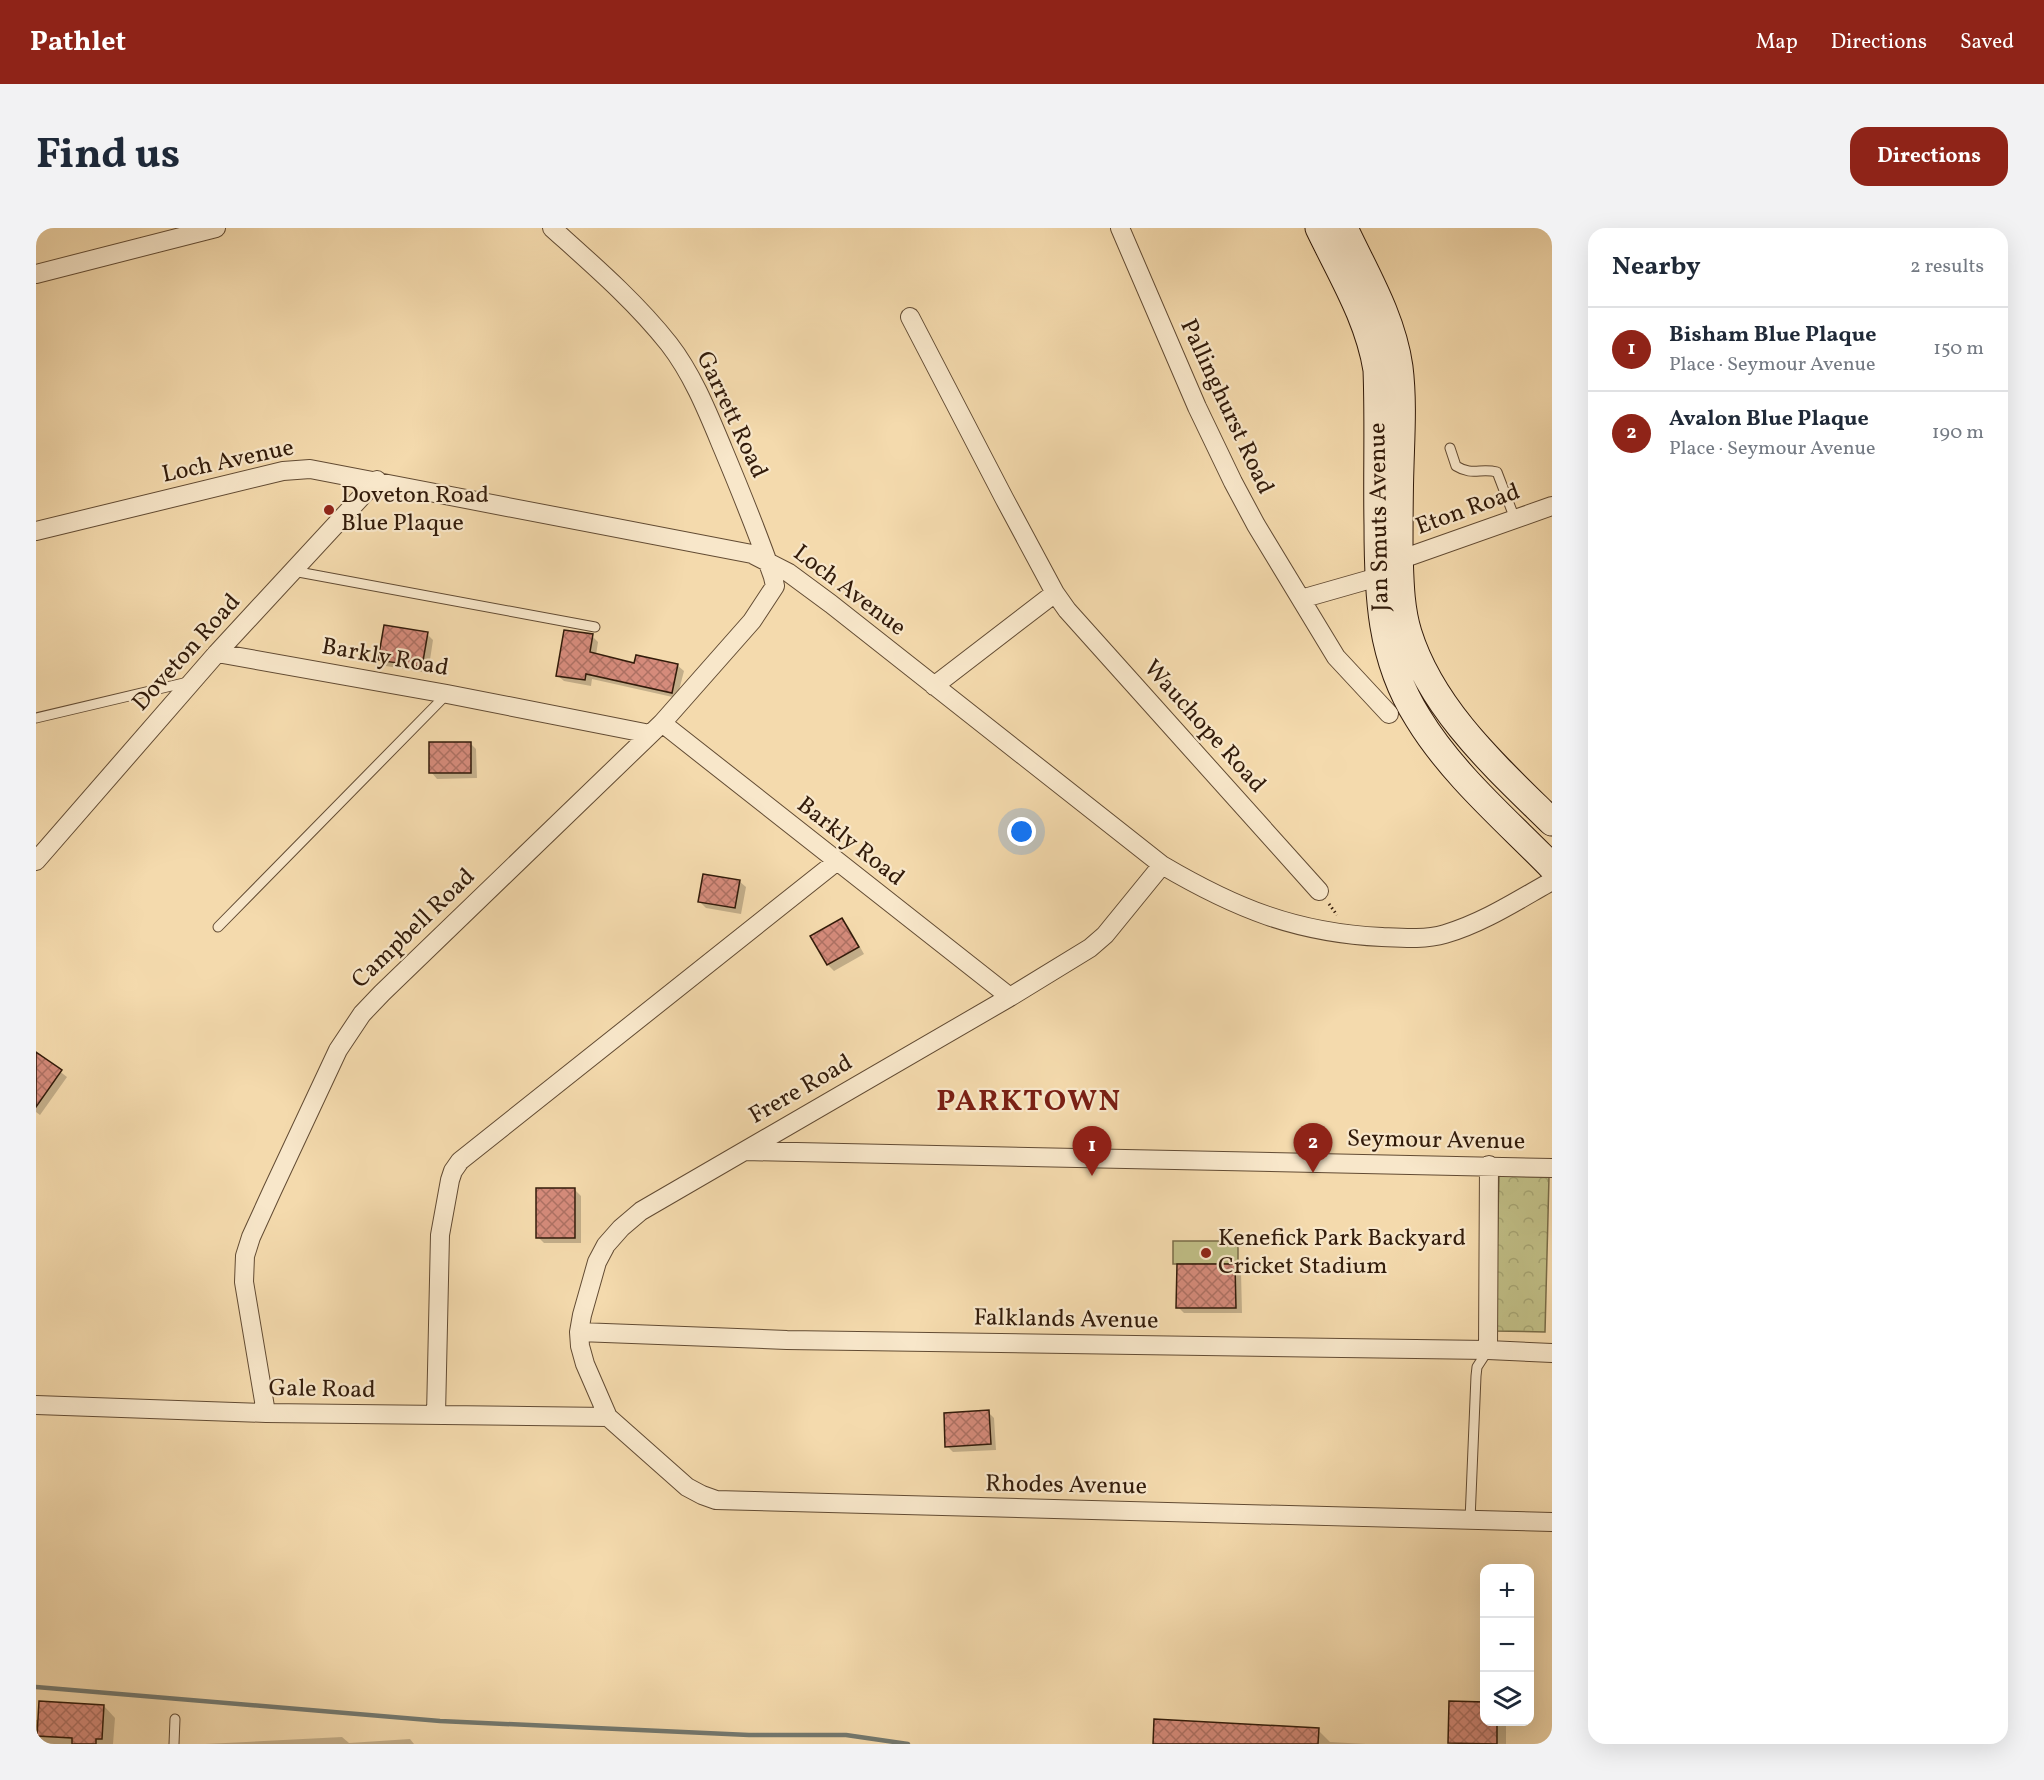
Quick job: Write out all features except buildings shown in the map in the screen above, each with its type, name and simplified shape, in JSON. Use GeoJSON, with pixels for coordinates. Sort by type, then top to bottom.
{"type":"FeatureCollection","features":[{"type":"Feature","properties":{"kind":"main road","name":"Jan Smuts Avenue"},"geometry":{"type":"LineString","coordinates":[[1319,228],[1362,317],[1370,337],[1377,370],[1378,577],[1381,617],[1404,694],[1431,739],[1466,779],[1552,867]]}},
{"type":"Feature","properties":{"kind":"main road","name":"Jan Smuts Avenue"},"geometry":{"type":"LineString","coordinates":[[1344,228],[1384,313],[1397,358],[1401,415],[1399,496],[1401,600],[1408,633],[1430,682],[1454,717],[1493,764],[1552,822]]}},
{"type":"Feature","properties":{"kind":"street"},"geometry":{"type":"LineString","coordinates":[[36,274],[216,228]]}},
{"type":"Feature","properties":{"kind":"street","name":"Garrett Road"},"geometry":{"type":"LineString","coordinates":[[552,228],[599,270],[670,345],[702,399],[768,561]]}},
{"type":"Feature","properties":{"kind":"street","name":"Pallinghurst Road"},"geometry":{"type":"LineString","coordinates":[[1120,228],[1184,378],[1233,483],[1256,525],[1336,657],[1389,714]]}},
{"type":"Feature","properties":{"kind":"street","name":"Wauchope Road"},"geometry":{"type":"LineString","coordinates":[[910,318],[1055,593],[1067,610],[1319,891]]}},
{"type":"Feature","properties":{"kind":"street","name":"Loch Avenue"},"geometry":{"type":"LineString","coordinates":[[36,531],[297,469],[310,469],[377,480],[752,554],[789,573],[831,604],[1162,866],[1244,908],[1287,924],[1353,936],[1428,938],[1472,924],[1552,881]]}},
{"type":"Feature","properties":{"kind":"street","name":"Doveton Road"},"geometry":{"type":"LineString","coordinates":[[36,861],[217,652],[377,480]]}},
{"type":"Feature","properties":{"kind":"street","name":"Eton Road"},"geometry":{"type":"LineString","coordinates":[[1400,560],[1552,506]]}},
{"type":"Feature","properties":{"kind":"street","name":"Campbell Road"},"geometry":{"type":"LineString","coordinates":[[266,1413],[244,1282],[245,1256],[259,1219],[338,1050],[356,1022],[382,993],[656,729],[752,621],[775,586],[768,561]]}},
{"type":"Feature","properties":{"kind":"street"},"geometry":{"type":"LineString","coordinates":[[1301,600],[1378,577]]}},
{"type":"Feature","properties":{"kind":"street"},"geometry":{"type":"LineString","coordinates":[[934,686],[1055,593]]}},
{"type":"Feature","properties":{"kind":"street","name":"Barkly Road"},"geometry":{"type":"LineString","coordinates":[[217,652],[656,729],[837,862],[1010,997]]}},
{"type":"Feature","properties":{"kind":"street"},"geometry":{"type":"LineString","coordinates":[[436,1415],[440,1235],[450,1180],[460,1161],[837,862]]}},
{"type":"Feature","properties":{"kind":"street","name":"Frere Road"},"geometry":{"type":"LineString","coordinates":[[608,1417],[585,1364],[579,1332],[597,1262],[606,1245],[621,1228],[641,1211],[1010,997],[1089,948],[1105,935],[1162,866]]}},
{"type":"Feature","properties":{"kind":"street","name":"Seymour Avenue"},"geometry":{"type":"LineString","coordinates":[[744,1151],[1552,1168]]}},
{"type":"Feature","properties":{"kind":"street"},"geometry":{"type":"LineString","coordinates":[[1488,1350],[1489,1165]]}},
{"type":"Feature","properties":{"kind":"street","name":"Falklands Avenue"},"geometry":{"type":"LineString","coordinates":[[579,1332],[787,1340],[1488,1350],[1552,1353]]}},
{"type":"Feature","properties":{"kind":"street","name":"Gale Road"},"geometry":{"type":"LineString","coordinates":[[36,1405],[266,1413],[608,1417]]}},
{"type":"Feature","properties":{"kind":"street","name":"Rhodes Avenue"},"geometry":{"type":"LineString","coordinates":[[608,1417],[687,1487],[716,1500],[1552,1522]]}},
{"type":"Feature","properties":{"kind":"lane"},"geometry":{"type":"LineString","coordinates":[[1450,448],[1456,466],[1465,472],[1489,470],[1497,472],[1515,519]]}},
{"type":"Feature","properties":{"kind":"lane"},"geometry":{"type":"LineString","coordinates":[[293,571],[595,627]]}},
{"type":"Feature","properties":{"kind":"lane"},"geometry":{"type":"LineString","coordinates":[[36,718],[193,681]]}},
{"type":"Feature","properties":{"kind":"lane"},"geometry":{"type":"LineString","coordinates":[[218,927],[447,694]]}},
{"type":"Feature","properties":{"kind":"lane"},"geometry":{"type":"LineString","coordinates":[[1470,1520],[1476,1376],[1477,1367],[1488,1350]]}},
{"type":"Feature","properties":{"kind":"lane"},"geometry":{"type":"LineString","coordinates":[[174,1744],[175,1719]]}},
{"type":"Feature","properties":{"kind":"green space"},"geometry":{"type":"Polygon","coordinates":[[[1499,1176],[1549,1177],[1545,1332],[1495,1331],[1499,1176]]]}},
{"type":"Feature","properties":{"kind":"green space","name":"Kenefick Park Backyard Cricket Stadium"},"geometry":{"type":"Polygon","coordinates":[[[1173,1241],[1238,1241],[1238,1264],[1173,1264],[1173,1241]]]}},
{"type":"Feature","properties":{"kind":"waterway"},"geometry":{"type":"LineString","coordinates":[[36,1687],[440,1721],[749,1735],[846,1735],[908,1744]]}},
{"type":"Feature","properties":{"kind":"place","name":"Doveton Road Blue Plaque"},"geometry":{"type":"Point","coordinates":[329,510]}},
{"type":"Feature","properties":{"kind":"place","name":"Avalon Blue Plaque"},"geometry":{"type":"Point","coordinates":[1313,1173]}},
{"type":"Feature","properties":{"kind":"place","name":"Bisham Blue Plaque"},"geometry":{"type":"Point","coordinates":[1092,1176]}},
{"type":"Feature","properties":{"kind":"place","name":"Kenefick Park Backyard Cricket Stadium"},"geometry":{"type":"Point","coordinates":[1206,1253]}},
{"type":"Feature","properties":{"kind":"district","name":"PARKTOWN"},"geometry":{"type":"Point","coordinates":[1029,1102]}}]}
